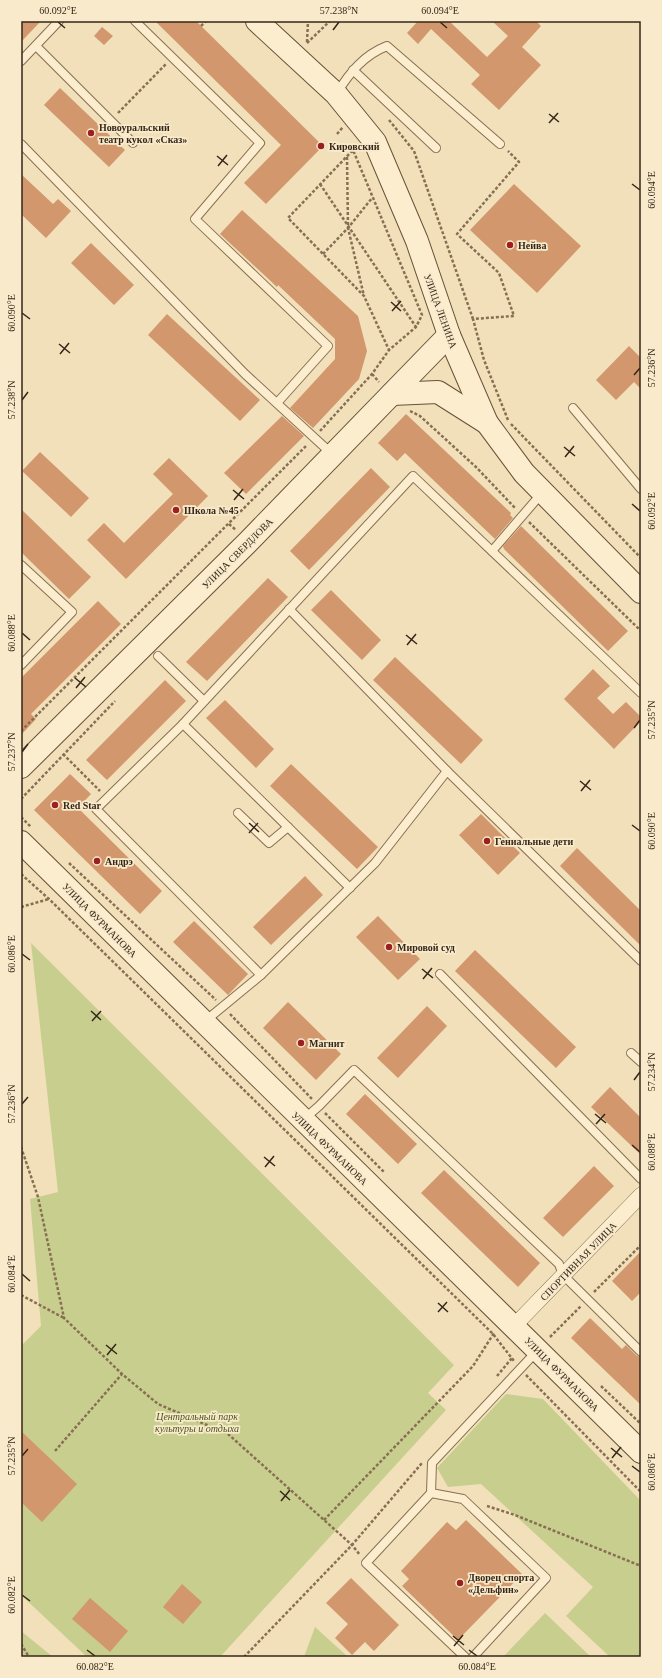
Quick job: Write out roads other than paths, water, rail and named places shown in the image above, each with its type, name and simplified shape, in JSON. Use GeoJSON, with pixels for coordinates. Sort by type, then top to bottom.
{"type":"FeatureCollection","features":[{"type":"Feature","properties":{"kind":"main road","name":"УЛИЦА ЛЕНИНА"},"geometry":{"type":"LineString","coordinates":[[257,21],[336,94],[354,114],[375,142],[417,241],[449,335],[487,423],[524,473],[641,592]]}},
{"type":"Feature","properties":{"kind":"main road","name":"УЛИЦА СВЕРДЛОВА"},"geometry":{"type":"LineString","coordinates":[[21,767],[249,541],[449,335]]}},
{"type":"Feature","properties":{"kind":"main road"},"geometry":{"type":"LineString","coordinates":[[392,394],[438,392],[487,423]]}},
{"type":"Feature","properties":{"kind":"main road","name":"УЛИЦА ФУРМАНОВА"},"geometry":{"type":"LineString","coordinates":[[27,835],[203,1022],[302,1120],[505,1327],[538,1350],[641,1452]]}},
{"type":"Feature","properties":{"kind":"street","name":"СПОРТИВНАЯ УЛИЦА"},"geometry":{"type":"LineString","coordinates":[[505,1327],[563,1275],[641,1195]]}},
{"type":"Feature","properties":{"kind":"lane"},"geometry":{"type":"LineString","coordinates":[[21,61],[59,21]]}},
{"type":"Feature","properties":{"kind":"lane"},"geometry":{"type":"LineString","coordinates":[[135,21],[260,144],[195,219],[328,346],[277,403]]}},
{"type":"Feature","properties":{"kind":"lane"},"geometry":{"type":"LineString","coordinates":[[36,46],[133,143]]}},
{"type":"Feature","properties":{"kind":"lane"},"geometry":{"type":"LineString","coordinates":[[336,94],[350,72],[373,52],[387,46],[500,144]]}},
{"type":"Feature","properties":{"kind":"lane"},"geometry":{"type":"LineString","coordinates":[[353,70],[436,148]]}},
{"type":"Feature","properties":{"kind":"lane"},"geometry":{"type":"LineString","coordinates":[[21,144],[234,362],[332,454]]}},
{"type":"Feature","properties":{"kind":"lane"},"geometry":{"type":"LineString","coordinates":[[573,408],[641,489]]}},
{"type":"Feature","properties":{"kind":"lane"},"geometry":{"type":"LineString","coordinates":[[260,975],[96,809],[183,724],[413,476],[641,693]]}},
{"type":"Feature","properties":{"kind":"lane"},"geometry":{"type":"LineString","coordinates":[[492,551],[543,492]]}},
{"type":"Feature","properties":{"kind":"lane"},"geometry":{"type":"LineString","coordinates":[[21,565],[72,612],[21,665]]}},
{"type":"Feature","properties":{"kind":"lane"},"geometry":{"type":"LineString","coordinates":[[289,609],[447,771],[641,961]]}},
{"type":"Feature","properties":{"kind":"lane"},"geometry":{"type":"LineString","coordinates":[[158,656],[204,701]]}},
{"type":"Feature","properties":{"kind":"lane"},"geometry":{"type":"LineString","coordinates":[[183,724],[350,888]]}},
{"type":"Feature","properties":{"kind":"lane"},"geometry":{"type":"LineString","coordinates":[[203,1022],[260,975],[375,863],[447,771]]}},
{"type":"Feature","properties":{"kind":"lane"},"geometry":{"type":"LineString","coordinates":[[238,813],[269,843],[288,827]]}},
{"type":"Feature","properties":{"kind":"lane"},"geometry":{"type":"LineString","coordinates":[[440,974],[641,1179]]}},
{"type":"Feature","properties":{"kind":"lane"},"geometry":{"type":"LineString","coordinates":[[631,1053],[641,1062]]}},
{"type":"Feature","properties":{"kind":"lane"},"geometry":{"type":"LineString","coordinates":[[302,1120],[319,1106],[354,1070],[559,1264],[563,1275],[641,1352]]}},
{"type":"Feature","properties":{"kind":"lane"},"geometry":{"type":"LineString","coordinates":[[465,1657],[366,1563],[431,1493],[432,1463],[538,1350]]}},
{"type":"Feature","properties":{"kind":"lane"},"geometry":{"type":"LineString","coordinates":[[431,1493],[463,1499],[546,1578],[473,1657]]}},
{"type":"Feature","properties":{"kind":"place","name":"Новоуральский театр кукол «Сказ»"},"geometry":{"type":"Point","coordinates":[91,133]}},
{"type":"Feature","properties":{"kind":"place","name":"Кировский"},"geometry":{"type":"Point","coordinates":[321,146]}},
{"type":"Feature","properties":{"kind":"place","name":"Нейва"},"geometry":{"type":"Point","coordinates":[510,245]}},
{"type":"Feature","properties":{"kind":"place","name":"Школа №45"},"geometry":{"type":"Point","coordinates":[176,510]}},
{"type":"Feature","properties":{"kind":"place","name":"Red Star"},"geometry":{"type":"Point","coordinates":[55,805]}},
{"type":"Feature","properties":{"kind":"place","name":"Гениальные дети"},"geometry":{"type":"Point","coordinates":[487,841]}},
{"type":"Feature","properties":{"kind":"place","name":"Андрэ"},"geometry":{"type":"Point","coordinates":[97,861]}},
{"type":"Feature","properties":{"kind":"place","name":"Мировой суд"},"geometry":{"type":"Point","coordinates":[389,947]}},
{"type":"Feature","properties":{"kind":"place","name":"Магнит"},"geometry":{"type":"Point","coordinates":[301,1043]}},
{"type":"Feature","properties":{"kind":"place","name":"Дворец спорта «Дельфин»"},"geometry":{"type":"Point","coordinates":[460,1583]}},
{"type":"Feature","properties":{"kind":"park label","name":"Центральный парк культуры и отдыха"},"geometry":{"type":"Point","coordinates":[197,1422]}}]}
